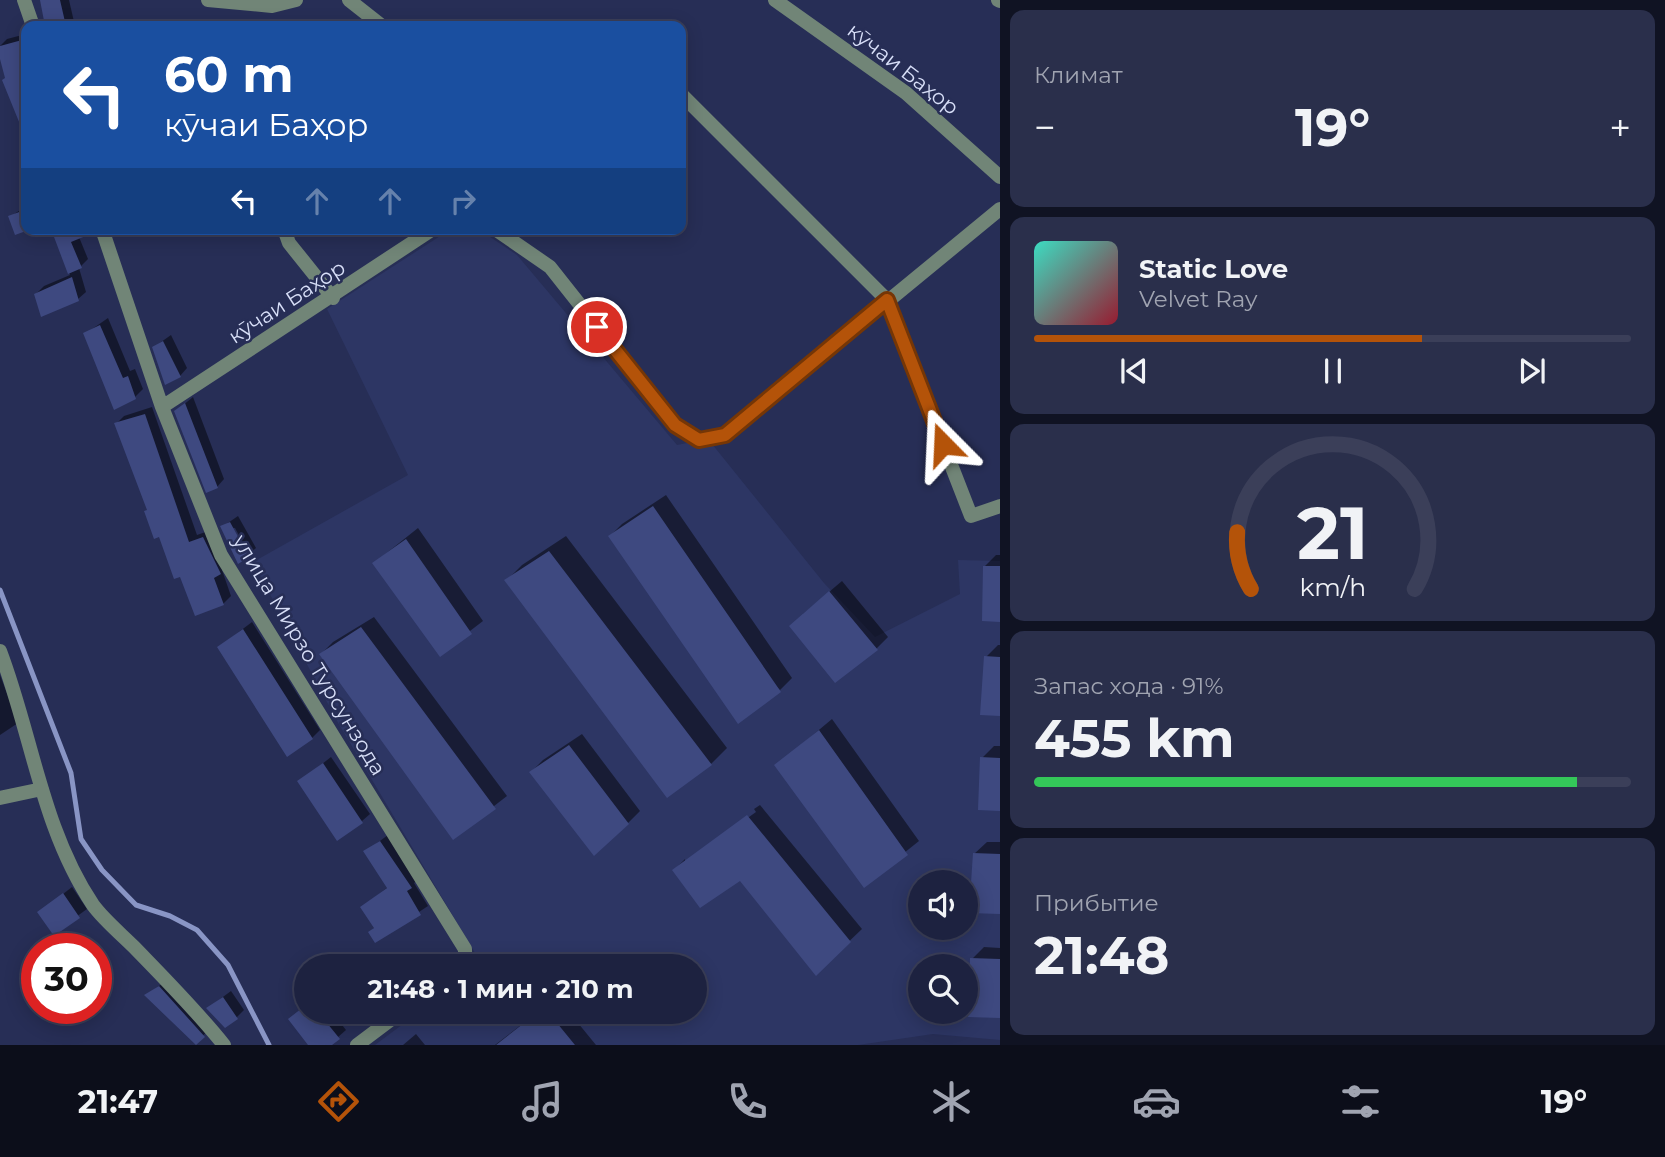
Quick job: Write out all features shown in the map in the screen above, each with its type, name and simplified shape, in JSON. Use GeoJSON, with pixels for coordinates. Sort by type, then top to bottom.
{"type":"FeatureCollection","features":[{"type":"Feature","properties":{"kind":"street"},"geometry":{"type":"LineString","coordinates":[[24,0],[31,21]]}},
{"type":"Feature","properties":{"kind":"street"},"geometry":{"type":"LineString","coordinates":[[208,0],[272,6],[296,0]]}},
{"type":"Feature","properties":{"kind":"street"},"geometry":{"type":"LineString","coordinates":[[349,0],[376,21]]}},
{"type":"Feature","properties":{"kind":"street","name":"кӯчаи Баҳор"},"geometry":{"type":"LineString","coordinates":[[775,0],[906,93],[1000,177]]}},
{"type":"Feature","properties":{"kind":"street"},"geometry":{"type":"LineString","coordinates":[[686,99],[887,300],[971,516],[1000,506]]}},
{"type":"Feature","properties":{"kind":"street"},"geometry":{"type":"LineString","coordinates":[[504,235],[550,267],[675,425],[699,440],[725,435],[1000,209]]}},
{"type":"Feature","properties":{"kind":"street","name":"улица Мирзо Турсунзода"},"geometry":{"type":"LineString","coordinates":[[104,235],[162,407],[221,555],[465,949],[466,954]]}},
{"type":"Feature","properties":{"kind":"street"},"geometry":{"type":"LineString","coordinates":[[286,235],[289,243],[333,298]]}},
{"type":"Feature","properties":{"kind":"street","name":"кӯчаи Баҳор"},"geometry":{"type":"LineString","coordinates":[[162,407],[333,298],[424,235]]}},
{"type":"Feature","properties":{"kind":"street"},"geometry":{"type":"LineString","coordinates":[[0,651],[13,686],[41,789],[66,857],[94,906],[201,1017],[224,1045]]}},
{"type":"Feature","properties":{"kind":"street"},"geometry":{"type":"LineString","coordinates":[[0,798],[41,789]]}},
{"type":"Feature","properties":{"kind":"street"},"geometry":{"type":"LineString","coordinates":[[357,1045],[385,1024]]}},
{"type":"Feature","properties":{"kind":"shaded area"},"geometry":{"type":"Polygon","coordinates":[[[442,235],[487,235],[517,255],[677,445],[708,439],[824,583],[875,637],[960,594],[958,560],[1000,561],[1000,1040],[933,1034],[858,1045],[375,1045],[403,1024],[707,1024],[707,954],[476,954],[337,721],[253,562],[408,475],[327,309],[442,235]]]}},
{"type":"Feature","properties":{"kind":"building"},"geometry":{"type":"Polygon","coordinates":[[[40,0],[60,0],[65,21],[44,21],[40,0]]]}},
{"type":"Feature","properties":{"kind":"building"},"geometry":{"type":"Polygon","coordinates":[[[21,40],[21,127],[2,80],[5,78],[0,46],[21,40]]]}},
{"type":"Feature","properties":{"kind":"building"},"geometry":{"type":"Polygon","coordinates":[[[21,211],[21,233],[15,235],[8,216],[21,211]]]}},
{"type":"Feature","properties":{"kind":"building"},"geometry":{"type":"Polygon","coordinates":[[[53,235],[88,235],[71,242],[82,268],[68,274],[53,235]]]}},
{"type":"Feature","properties":{"kind":"building"},"geometry":{"type":"Polygon","coordinates":[[[72,277],[79,301],[41,317],[34,294],[72,277]]]}},
{"type":"Feature","properties":{"kind":"building"},"geometry":{"type":"Polygon","coordinates":[[[100,325],[123,378],[128,376],[136,399],[114,410],[83,333],[100,325]]]}},
{"type":"Feature","properties":{"kind":"building"},"geometry":{"type":"Polygon","coordinates":[[[163,341],[181,377],[165,385],[152,347],[163,341]]]}},
{"type":"Feature","properties":{"kind":"building"},"geometry":{"type":"Polygon","coordinates":[[[185,403],[218,488],[206,493],[174,411],[185,403]]]}},
{"type":"Feature","properties":{"kind":"building"},"geometry":{"type":"Polygon","coordinates":[[[145,414],[189,542],[203,537],[221,574],[214,578],[224,605],[195,616],[180,577],[174,579],[159,537],[154,539],[144,511],[147,510],[114,423],[145,414]]]}},
{"type":"Feature","properties":{"kind":"building"},"geometry":{"type":"Polygon","coordinates":[[[653,506],[781,692],[738,724],[608,536],[653,506]]]}},
{"type":"Feature","properties":{"kind":"building"},"geometry":{"type":"Polygon","coordinates":[[[230,522],[249,557],[238,564],[220,526],[230,522]]]}},
{"type":"Feature","properties":{"kind":"building"},"geometry":{"type":"Polygon","coordinates":[[[406,539],[472,634],[440,657],[372,563],[406,539]]]}},
{"type":"Feature","properties":{"kind":"building"},"geometry":{"type":"Polygon","coordinates":[[[549,551],[712,765],[667,798],[504,580],[549,551]]]}},
{"type":"Feature","properties":{"kind":"building"},"geometry":{"type":"Polygon","coordinates":[[[983,566],[1000,566],[1000,622],[982,621],[983,566]]]}},
{"type":"Feature","properties":{"kind":"building"},"geometry":{"type":"Polygon","coordinates":[[[829,591],[878,650],[835,683],[789,626],[829,591]]]}},
{"type":"Feature","properties":{"kind":"building"},"geometry":{"type":"Polygon","coordinates":[[[361,627],[496,809],[453,840],[319,654],[361,627]]]}},
{"type":"Feature","properties":{"kind":"building"},"geometry":{"type":"Polygon","coordinates":[[[243,629],[313,739],[287,757],[217,647],[243,629]]]}},
{"type":"Feature","properties":{"kind":"building"},"geometry":{"type":"Polygon","coordinates":[[[984,656],[1000,657],[1000,716],[980,715],[984,656]]]}},
{"type":"Feature","properties":{"kind":"building"},"geometry":{"type":"Polygon","coordinates":[[[819,730],[908,855],[864,888],[774,765],[819,730]]]}},
{"type":"Feature","properties":{"kind":"building"},"geometry":{"type":"Polygon","coordinates":[[[569,745],[629,824],[594,856],[529,772],[569,745]]]}},
{"type":"Feature","properties":{"kind":"building"},"geometry":{"type":"Polygon","coordinates":[[[980,757],[1000,758],[1000,811],[978,810],[980,757]]]}},
{"type":"Feature","properties":{"kind":"building"},"geometry":{"type":"Polygon","coordinates":[[[323,763],[363,823],[337,841],[297,781],[323,763]]]}},
{"type":"Feature","properties":{"kind":"building"},"geometry":{"type":"Polygon","coordinates":[[[747,815],[851,942],[816,976],[740,881],[700,908],[672,870],[747,815]]]}},
{"type":"Feature","properties":{"kind":"building"},"geometry":{"type":"Polygon","coordinates":[[[380,841],[412,888],[407,891],[421,915],[375,943],[368,932],[374,928],[360,907],[387,888],[363,851],[380,841]]]}},
{"type":"Feature","properties":{"kind":"building"},"geometry":{"type":"Polygon","coordinates":[[[973,853],[1000,854],[1000,914],[978,913],[978,870],[972,870],[973,853]]]}},
{"type":"Feature","properties":{"kind":"building"},"geometry":{"type":"Polygon","coordinates":[[[63,893],[80,918],[58,933],[52,933],[37,912],[63,893]]]}},
{"type":"Feature","properties":{"kind":"building"},"geometry":{"type":"Polygon","coordinates":[[[978,958],[1000,959],[1000,1018],[978,1017],[978,958]]]}},
{"type":"Feature","properties":{"kind":"building"},"geometry":{"type":"Polygon","coordinates":[[[159,986],[205,1037],[196,1045],[144,995],[159,986]]]}},
{"type":"Feature","properties":{"kind":"building"},"geometry":{"type":"Polygon","coordinates":[[[223,997],[238,1019],[225,1028],[206,1008],[223,997]]]}},
{"type":"Feature","properties":{"kind":"building"},"geometry":{"type":"Polygon","coordinates":[[[294,1014],[294,1024],[328,1024],[340,1039],[332,1045],[308,1045],[288,1019],[294,1014]]]}},
{"type":"Feature","properties":{"kind":"building"},"geometry":{"type":"Polygon","coordinates":[[[523,1024],[558,1024],[575,1045],[496,1045],[523,1024]]]}},
{"type":"Feature","properties":{"kind":"waterway"},"geometry":{"type":"LineString","coordinates":[[0,590],[71,773],[81,839],[102,870],[136,905],[170,916],[197,930],[228,965],[269,1045]]}},
{"type":"Feature","properties":{"kind":"route"},"geometry":{"type":"LineString","coordinates":[[597,327],[675,425],[699,440],[725,435],[887,300],[943,444]]}}]}
